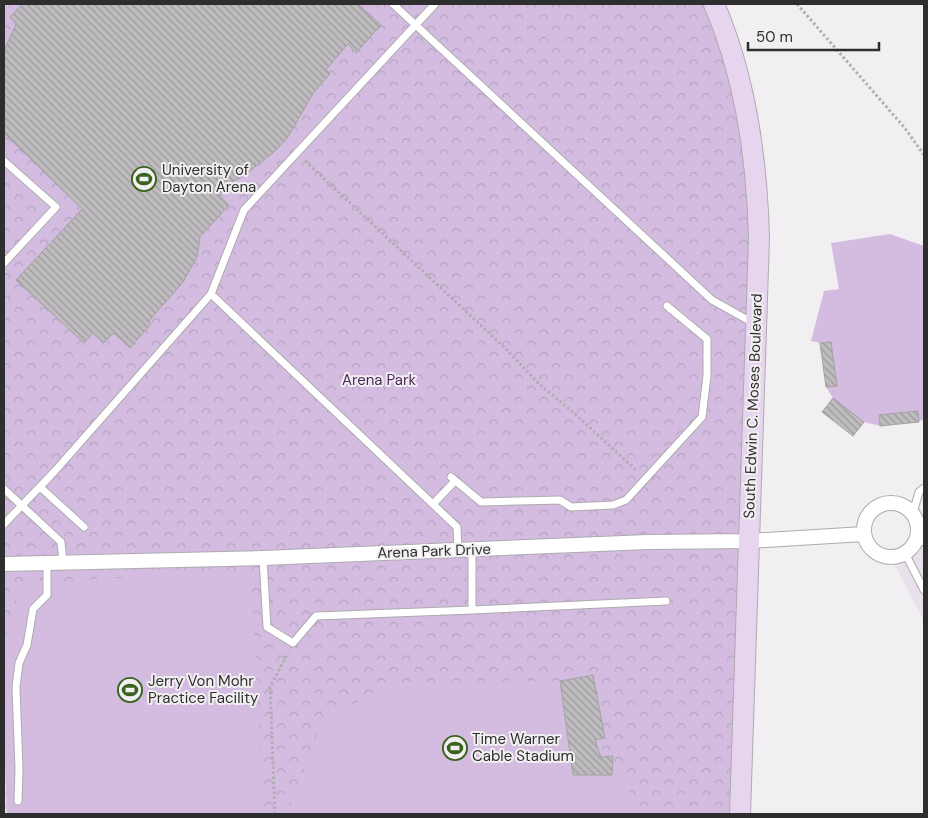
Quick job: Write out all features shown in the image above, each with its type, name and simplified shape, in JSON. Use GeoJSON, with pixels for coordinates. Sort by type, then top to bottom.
{"type":"FeatureCollection","features":[{"type":"Feature","properties":{"kind":"main road","name":"South Edwin C. Moses Boulevard"},"geometry":{"type":"LineString","coordinates":[[714,4],[736,68],[752,132],[758,187],[759,221],[740,814]]}},
{"type":"Feature","properties":{"kind":"street"},"geometry":{"type":"LineString","coordinates":[[881,504],[898,504],[913,513],[920,540],[905,553],[897,556],[879,554],[867,542],[864,534],[868,516],[881,504]]}},
{"type":"Feature","properties":{"kind":"street","name":"Arena Park Drive"},"geometry":{"type":"LineString","coordinates":[[4,564],[263,558],[648,542],[748,541],[864,534]]}},
{"type":"Feature","properties":{"kind":"lane"},"geometry":{"type":"LineString","coordinates":[[393,4],[712,300],[756,325]]}},
{"type":"Feature","properties":{"kind":"lane"},"geometry":{"type":"LineString","coordinates":[[4,524],[40,487],[212,294],[244,210],[434,4]]}},
{"type":"Feature","properties":{"kind":"lane"},"geometry":{"type":"LineString","coordinates":[[4,161],[56,207],[4,263]]}},
{"type":"Feature","properties":{"kind":"lane"},"geometry":{"type":"LineString","coordinates":[[212,294],[457,527],[458,550]]}},
{"type":"Feature","properties":{"kind":"lane"},"geometry":{"type":"LineString","coordinates":[[433,504],[453,479],[481,502],[560,500],[571,507],[621,503],[645,480],[702,417],[707,376],[707,339],[667,306]]}},
{"type":"Feature","properties":{"kind":"lane"},"geometry":{"type":"LineString","coordinates":[[40,487],[84,527]]}},
{"type":"Feature","properties":{"kind":"lane"},"geometry":{"type":"LineString","coordinates":[[913,513],[919,492],[924,488]]}},
{"type":"Feature","properties":{"kind":"lane"},"geometry":{"type":"LineString","coordinates":[[4,489],[61,542],[63,562]]}},
{"type":"Feature","properties":{"kind":"lane"},"geometry":{"type":"LineString","coordinates":[[472,550],[472,610]]}},
{"type":"Feature","properties":{"kind":"lane"},"geometry":{"type":"LineString","coordinates":[[905,553],[924,590]]}},
{"type":"Feature","properties":{"kind":"lane"},"geometry":{"type":"LineString","coordinates":[[263,558],[267,627],[293,643],[316,616],[666,601]]}},
{"type":"Feature","properties":{"kind":"lane"},"geometry":{"type":"LineString","coordinates":[[18,801],[19,770],[16,687],[18,671],[27,645],[33,609],[47,595],[47,562]]}},
{"type":"Feature","properties":{"kind":"path"},"geometry":{"type":"LineString","coordinates":[[797,4],[904,128],[924,155]]}},
{"type":"Feature","properties":{"kind":"path"},"geometry":{"type":"LineString","coordinates":[[296,153],[504,347],[537,382],[575,414],[645,480]]}},
{"type":"Feature","properties":{"kind":"path"},"geometry":{"type":"LineString","coordinates":[[275,814],[270,687],[293,643]]}},
{"type":"Feature","properties":{"kind":"shaded area"},"geometry":{"type":"Polygon","coordinates":[[[924,531],[924,621],[888,552],[924,531]]]}},
{"type":"Feature","properties":{"kind":"shaded area"},"geometry":{"type":"Polygon","coordinates":[[[4,735],[7,814],[4,814],[4,735]]]}},
{"type":"Feature","properties":{"kind":"green space","name":"Arena Park"},"geometry":{"type":"Polygon","coordinates":[[[4,4],[714,4],[751,131],[740,814],[7,814],[4,735],[4,4]]]}},
{"type":"Feature","properties":{"kind":"green space"},"geometry":{"type":"Polygon","coordinates":[[[890,234],[924,246],[924,420],[880,426],[864,422],[853,436],[822,412],[833,398],[826,387],[820,343],[811,341],[824,291],[839,289],[831,243],[890,234]]]}},
{"type":"Feature","properties":{"kind":"green space","name":"Jerry Von Mohr Practice Facility"},"geometry":{"type":"Polygon","coordinates":[[[251,572],[263,814],[7,814],[4,735],[4,645],[22,583],[251,572]]]}},
{"type":"Feature","properties":{"kind":"green space","name":"Time Warner Cable Stadium"},"geometry":{"type":"Polygon","coordinates":[[[593,675],[605,738],[596,740],[601,756],[613,756],[612,775],[628,772],[631,814],[290,814],[290,807],[324,718],[400,682],[560,681],[593,675]]]}},
{"type":"Feature","properties":{"kind":"building","name":"University of Dayton Arena"},"geometry":{"type":"Polygon","coordinates":[[[22,4],[358,4],[381,25],[356,53],[348,44],[326,70],[330,74],[314,92],[288,137],[275,151],[245,175],[230,183],[219,196],[229,205],[200,237],[197,257],[183,282],[149,321],[151,324],[130,348],[114,333],[103,343],[93,333],[84,343],[16,280],[82,209],[4,133],[4,51],[16,24],[10,17],[22,4]]]}},
{"type":"Feature","properties":{"kind":"building"},"geometry":{"type":"Polygon","coordinates":[[[831,342],[837,386],[826,387],[820,343],[831,342]]]}},
{"type":"Feature","properties":{"kind":"building"},"geometry":{"type":"Polygon","coordinates":[[[833,398],[864,422],[853,436],[822,412],[833,398]]]}},
{"type":"Feature","properties":{"kind":"building"},"geometry":{"type":"Polygon","coordinates":[[[918,411],[919,422],[880,426],[879,415],[918,411]]]}},
{"type":"Feature","properties":{"kind":"building"},"geometry":{"type":"Polygon","coordinates":[[[593,675],[605,738],[595,740],[601,757],[613,756],[612,775],[573,775],[560,681],[593,675]]]}},
{"type":"Feature","properties":{"kind":"place","name":"University of Dayton Arena"},"geometry":{"type":"Point","coordinates":[144,179]}},
{"type":"Feature","properties":{"kind":"place","name":"Jerry Von Mohr Practice Facility"},"geometry":{"type":"Point","coordinates":[130,690]}},
{"type":"Feature","properties":{"kind":"place","name":"Time Warner Cable Stadium"},"geometry":{"type":"Point","coordinates":[455,748]}}]}
